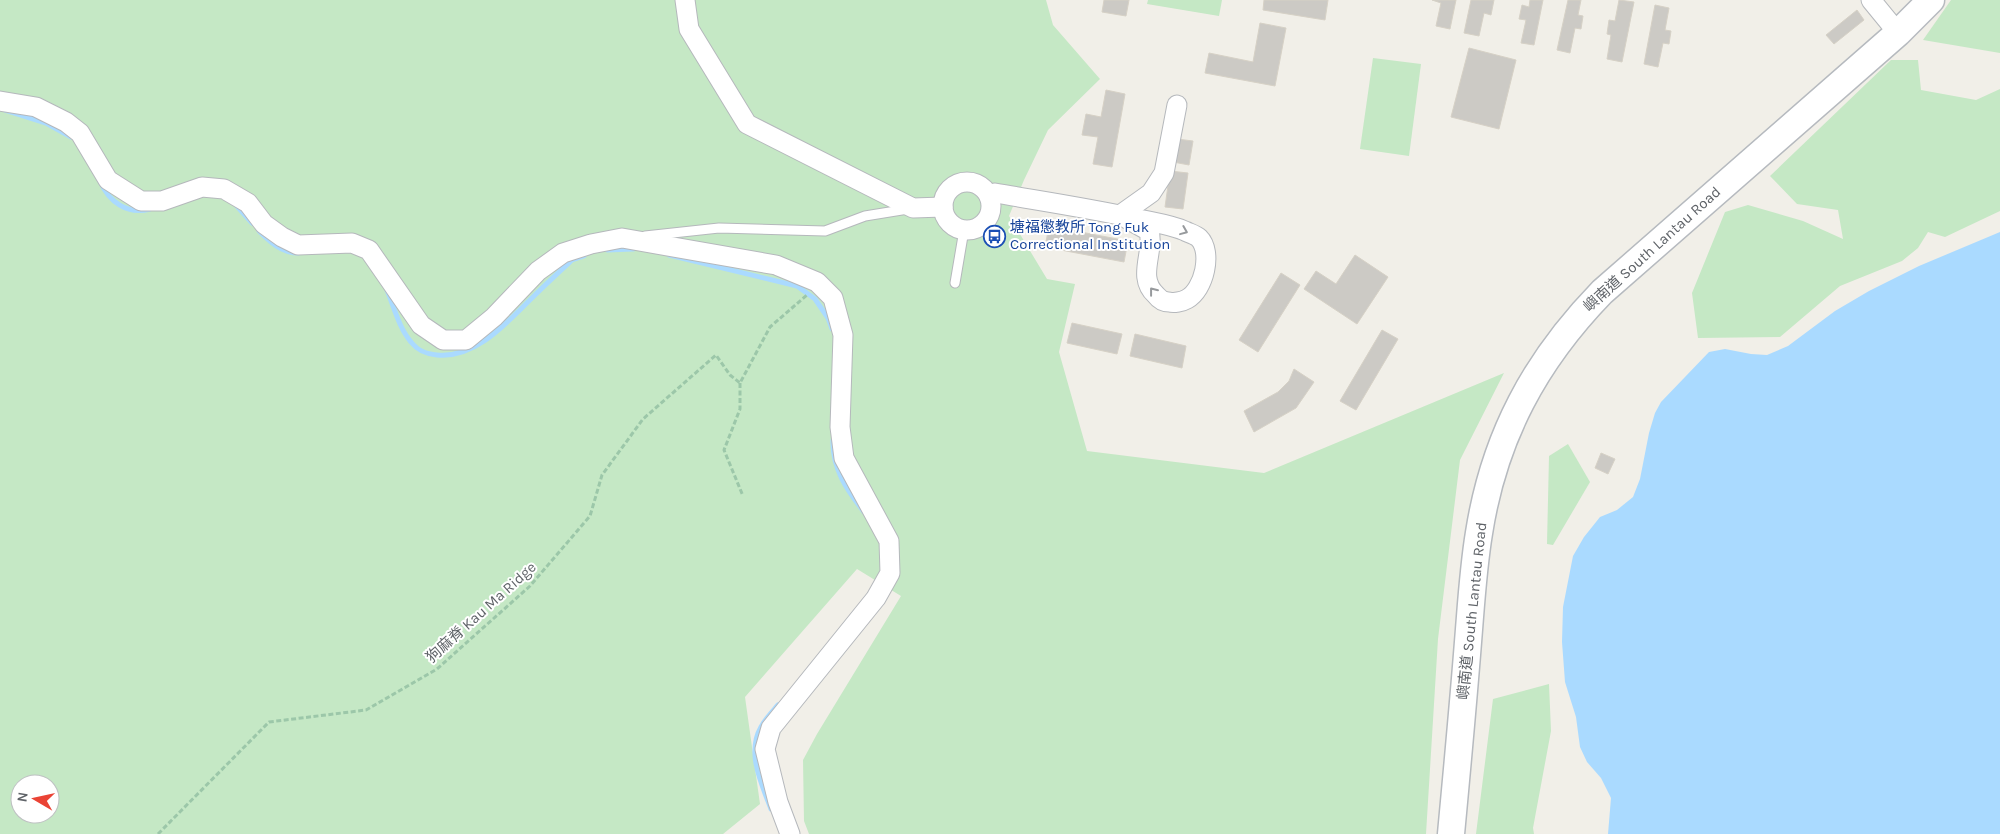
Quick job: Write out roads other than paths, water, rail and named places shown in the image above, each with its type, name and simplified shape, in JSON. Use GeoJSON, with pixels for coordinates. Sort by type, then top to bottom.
{"type":"FeatureCollection","features":[{"type":"Feature","properties":{"kind":"main road","name":"嶼南道 South Lantau Road"},"geometry":{"type":"LineString","coordinates":[[1451,834],[1480,525],[1495,462],[1510,424],[1531,382],[1560,339],[1608,286],[1898,33],[1931,0]]}},
{"type":"Feature","properties":{"kind":"street"},"geometry":{"type":"LineString","coordinates":[[685,0],[689,29],[747,124],[913,208],[943,207]]}},
{"type":"Feature","properties":{"kind":"street"},"geometry":{"type":"LineString","coordinates":[[1871,0],[1898,33]]}},
{"type":"Feature","properties":{"kind":"street"},"geometry":{"type":"LineString","coordinates":[[0,101],[36,107],[66,122],[80,134],[108,180],[142,201],[162,201],[202,187],[224,189],[248,203],[264,224],[282,237],[298,244],[352,242],[369,250],[420,325],[443,340],[466,340],[494,317],[538,271],[563,253],[591,244],[622,238],[776,265],[817,282],[833,298],[843,335],[840,427],[844,458],[889,541],[890,573],[876,598],[771,728],[765,749],[778,802],[790,834]]}},
{"type":"Feature","properties":{"kind":"street"},"geometry":{"type":"LineString","coordinates":[[1120,215],[1151,193],[1164,174],[1177,105]]}},
{"type":"Feature","properties":{"kind":"street"},"geometry":{"type":"LineString","coordinates":[[965,182],[979,185],[989,196],[990,211],[984,223],[978,228],[964,230],[949,222],[943,207],[947,193],[951,188],[965,182]]}},
{"type":"Feature","properties":{"kind":"street"},"geometry":{"type":"LineString","coordinates":[[989,196],[995,193],[1120,215],[1163,224],[1184,231],[1199,239],[1206,252],[1206,268],[1194,293],[1187,300],[1166,302],[1152,292],[1146,276],[1151,239],[1149,231],[1120,215]]}},
{"type":"Feature","properties":{"kind":"lane"},"geometry":{"type":"LineString","coordinates":[[622,238],[719,228],[825,232],[865,216],[913,208]]}},
{"type":"Feature","properties":{"kind":"lane"},"geometry":{"type":"LineString","coordinates":[[955,283],[964,230]]}},
{"type":"Feature","properties":{"kind":"water"},"geometry":{"type":"Polygon","coordinates":[[[2000,232],[2000,834],[1608,834],[1611,798],[1601,778],[1587,762],[1580,747],[1576,717],[1565,682],[1562,642],[1563,607],[1573,556],[1584,537],[1600,517],[1617,510],[1633,497],[1640,479],[1649,433],[1655,413],[1661,402],[1709,352],[1725,349],[1767,355],[1788,346],[1835,311],[1869,291],[1919,266],[2000,232]]]}},
{"type":"Feature","properties":{"kind":"waterway"},"geometry":{"type":"LineString","coordinates":[[5,110],[46,123],[71,137]]}},
{"type":"Feature","properties":{"kind":"waterway"},"geometry":{"type":"LineString","coordinates":[[100,181],[108,195],[120,205],[134,210],[150,209]]}},
{"type":"Feature","properties":{"kind":"waterway"},"geometry":{"type":"LineString","coordinates":[[236,205],[252,223]]}},
{"type":"Feature","properties":{"kind":"waterway"},"geometry":{"type":"LineString","coordinates":[[259,231],[282,249],[298,253]]}},
{"type":"Feature","properties":{"kind":"waterway"},"geometry":{"type":"LineString","coordinates":[[607,250],[633,249]]}},
{"type":"Feature","properties":{"kind":"waterway"},"geometry":{"type":"LineString","coordinates":[[669,255],[797,286],[815,299],[828,318],[832,329]]}},
{"type":"Feature","properties":{"kind":"waterway"},"geometry":{"type":"LineString","coordinates":[[387,290],[400,324],[414,345],[422,352],[429,354],[452,355],[466,351],[491,336],[572,260],[584,256]]}},
{"type":"Feature","properties":{"kind":"waterway"},"geometry":{"type":"LineString","coordinates":[[833,440],[833,451],[838,470],[846,487],[864,512]]}},
{"type":"Feature","properties":{"kind":"waterway"},"geometry":{"type":"LineString","coordinates":[[771,809],[757,769],[755,747],[761,727],[778,705]]}},
{"type":"Feature","properties":{"kind":"place","name":"塘福懲教所 Tong Fuk Correctional Institution"},"geometry":{"type":"Point","coordinates":[994,236]}}]}
